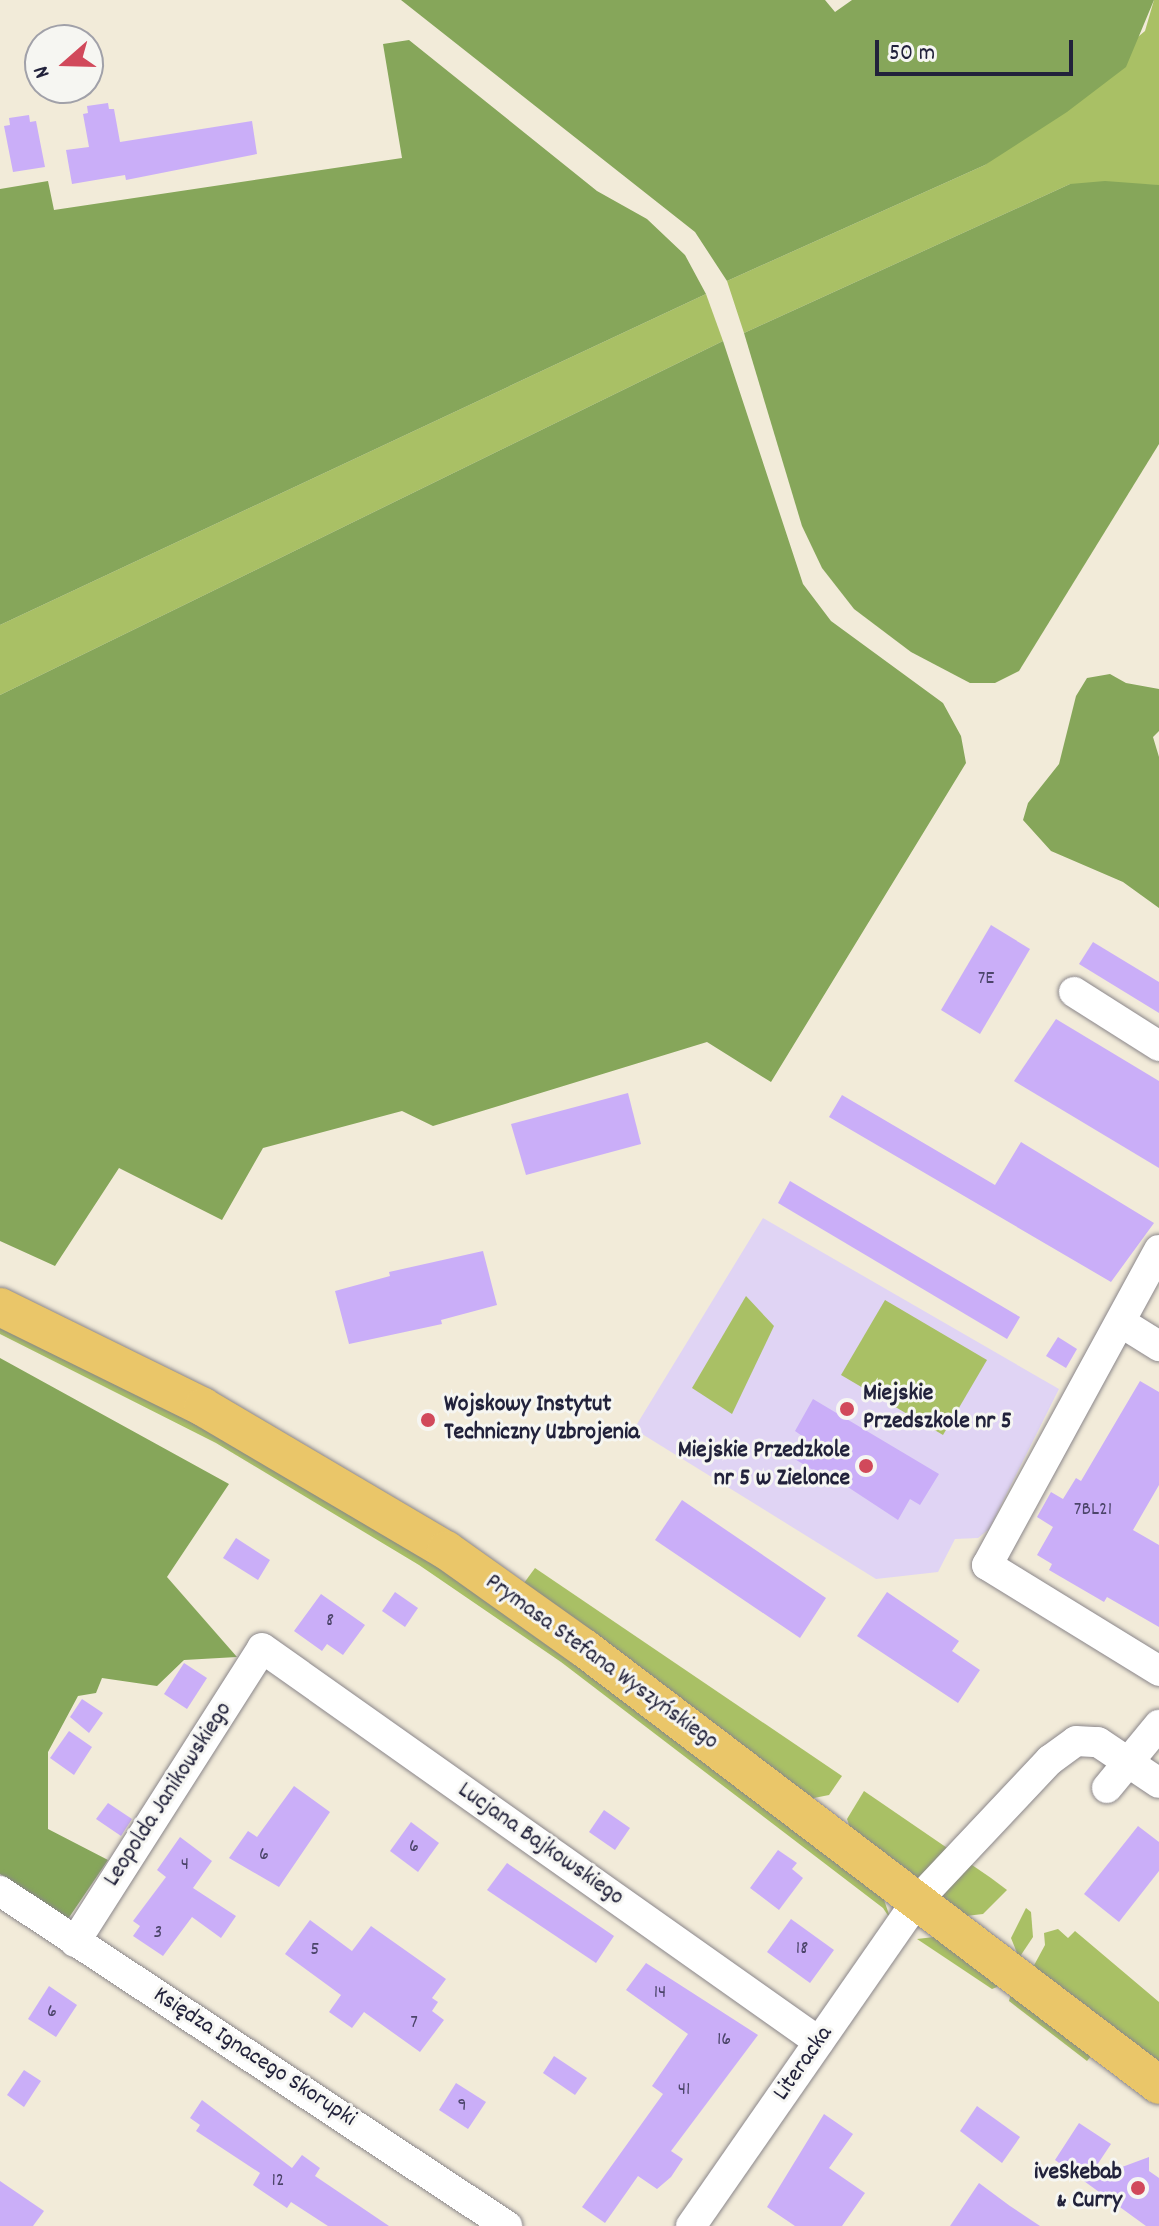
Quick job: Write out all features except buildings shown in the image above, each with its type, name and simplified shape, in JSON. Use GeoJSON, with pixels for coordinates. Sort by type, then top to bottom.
{"type":"FeatureCollection","features":[{"type":"Feature","properties":{"kind":"main road","name":"Prymasa Stefana Wyszyńskiego"},"geometry":{"type":"LineString","coordinates":[[0,1307],[203,1407],[446,1550],[584,1648],[1159,2085]]}},
{"type":"Feature","properties":{"kind":"street"},"geometry":{"type":"LineString","coordinates":[[1074,992],[1159,1046]]}},
{"type":"Feature","properties":{"kind":"street"},"geometry":{"type":"LineString","coordinates":[[1159,1250],[1122,1323],[987,1565],[1159,1671]]}},
{"type":"Feature","properties":{"kind":"street"},"geometry":{"type":"LineString","coordinates":[[1122,1323],[1159,1346]]}},
{"type":"Feature","properties":{"kind":"street","name":"Leopolda Janikowskiego"},"geometry":{"type":"LineString","coordinates":[[75,1942],[262,1648]]}},
{"type":"Feature","properties":{"kind":"street","name":"Lucjana Bajkowskiego"},"geometry":{"type":"LineString","coordinates":[[262,1648],[819,2042]]}},
{"type":"Feature","properties":{"kind":"street"},"geometry":{"type":"LineString","coordinates":[[1107,1788],[1159,1725]]}},
{"type":"Feature","properties":{"kind":"street","name":"Literacka"},"geometry":{"type":"LineString","coordinates":[[691,2226],[917,1901],[1050,1760],[1076,1741],[1098,1742],[1159,1783]]}},
{"type":"Feature","properties":{"kind":"street","name":"Księdza Ignacego Skorupki"},"geometry":{"type":"LineString","coordinates":[[0,1891],[507,2226]]}},
{"type":"Feature","properties":{"kind":"shaded area","name":"Miejskie Przedszkole nr 5"},"geometry":{"type":"Polygon","coordinates":[[[763,1218],[1059,1389],[989,1529],[978,1538],[955,1539],[938,1572],[876,1579],[634,1429],[763,1218]]]}},
{"type":"Feature","properties":{"kind":"green space"},"geometry":{"type":"Polygon","coordinates":[[[401,0],[825,0],[835,12],[852,0],[1154,0],[1126,67],[1067,112],[985,165],[727,281],[695,232],[401,0]]]}},
{"type":"Feature","properties":{"kind":"green space"},"geometry":{"type":"Polygon","coordinates":[[[1154,0],[1159,0],[1159,185],[1070,184],[744,333],[727,281],[985,165],[1145,31],[1154,0]]]}},
{"type":"Feature","properties":{"kind":"green space"},"geometry":{"type":"Polygon","coordinates":[[[409,40],[597,191],[647,219],[685,255],[706,294],[0,625],[0,189],[48,181],[54,210],[402,158],[383,44],[409,40]]]}},
{"type":"Feature","properties":{"kind":"green space"},"geometry":{"type":"Polygon","coordinates":[[[1105,181],[1159,185],[1159,444],[1019,671],[995,683],[970,683],[911,652],[854,609],[822,568],[802,526],[744,333],[1070,184],[1105,181]]]}},
{"type":"Feature","properties":{"kind":"green space"},"geometry":{"type":"Polygon","coordinates":[[[706,294],[723,341],[0,695],[0,625],[706,294]]]}},
{"type":"Feature","properties":{"kind":"green space"},"geometry":{"type":"Polygon","coordinates":[[[723,341],[803,584],[831,621],[943,703],[961,736],[966,763],[771,1082],[707,1042],[433,1126],[402,1111],[263,1148],[222,1220],[119,1168],[55,1266],[0,1241],[0,695],[723,341]]]}},
{"type":"Feature","properties":{"kind":"green space"},"geometry":{"type":"Polygon","coordinates":[[[1110,674],[1126,683],[1159,689],[1159,731],[1153,737],[1159,757],[1159,908],[1123,882],[1051,851],[1023,820],[1028,803],[1059,764],[1076,696],[1087,678],[1110,674]]]}},
{"type":"Feature","properties":{"kind":"green space"},"geometry":{"type":"Polygon","coordinates":[[[746,1296],[774,1326],[732,1414],[692,1388],[746,1296]]]}},
{"type":"Feature","properties":{"kind":"green space"},"geometry":{"type":"Polygon","coordinates":[[[885,1300],[987,1360],[943,1435],[841,1375],[885,1300]]]}},
{"type":"Feature","properties":{"kind":"green space"},"geometry":{"type":"Polygon","coordinates":[[[0,1324],[114,1378],[325,1494],[496,1604],[883,1897],[891,1920],[883,1908],[561,1662],[419,1565],[216,1443],[0,1334],[0,1324]]]}},
{"type":"Feature","properties":{"kind":"green space"},"geometry":{"type":"Polygon","coordinates":[[[0,1358],[229,1484],[167,1577],[237,1657],[184,1660],[157,1686],[102,1678],[96,1693],[78,1696],[48,1752],[48,1829],[108,1860],[68,1919],[0,1874],[0,1358]]]}},
{"type":"Feature","properties":{"kind":"green space"},"geometry":{"type":"Polygon","coordinates":[[[535,1568],[842,1776],[829,1795],[809,1799],[524,1583],[535,1568]]]}},
{"type":"Feature","properties":{"kind":"green space"},"geometry":{"type":"Polygon","coordinates":[[[864,1791],[1007,1890],[983,1914],[966,1916],[851,1831],[847,1819],[864,1791]]]}},
{"type":"Feature","properties":{"kind":"green space"},"geometry":{"type":"Polygon","coordinates":[[[1026,1908],[1031,1912],[1033,1937],[1019,1958],[1011,1938],[1026,1908]]]}},
{"type":"Feature","properties":{"kind":"green space"},"geometry":{"type":"Polygon","coordinates":[[[1058,1929],[1068,1938],[1075,1931],[1159,2002],[1159,2065],[1032,1969],[1045,1945],[1044,1933],[1058,1929]]]}},
{"type":"Feature","properties":{"kind":"green space"},"geometry":{"type":"Polygon","coordinates":[[[934,1937],[998,1984],[997,1987],[992,1989],[917,1939],[934,1937]]]}},
{"type":"Feature","properties":{"kind":"green space"},"geometry":{"type":"Polygon","coordinates":[[[1011,1993],[1092,2055],[1087,2061],[1009,2001],[1011,1993]]]}},
{"type":"Feature","properties":{"kind":"place","name":"Miejskie Przedszkole nr 5"},"geometry":{"type":"Point","coordinates":[847,1409]}},
{"type":"Feature","properties":{"kind":"place","name":"Wojskowy Instytut Techniczny Uzbrojenia"},"geometry":{"type":"Point","coordinates":[428,1420]}},
{"type":"Feature","properties":{"kind":"place","name":"Miejskie Przedzkole nr 5 w Zielonce"},"geometry":{"type":"Point","coordinates":[866,1466]}},
{"type":"Feature","properties":{"kind":"place","name":"iveSkebab & Curry"},"geometry":{"type":"Point","coordinates":[1138,2188]}}]}
